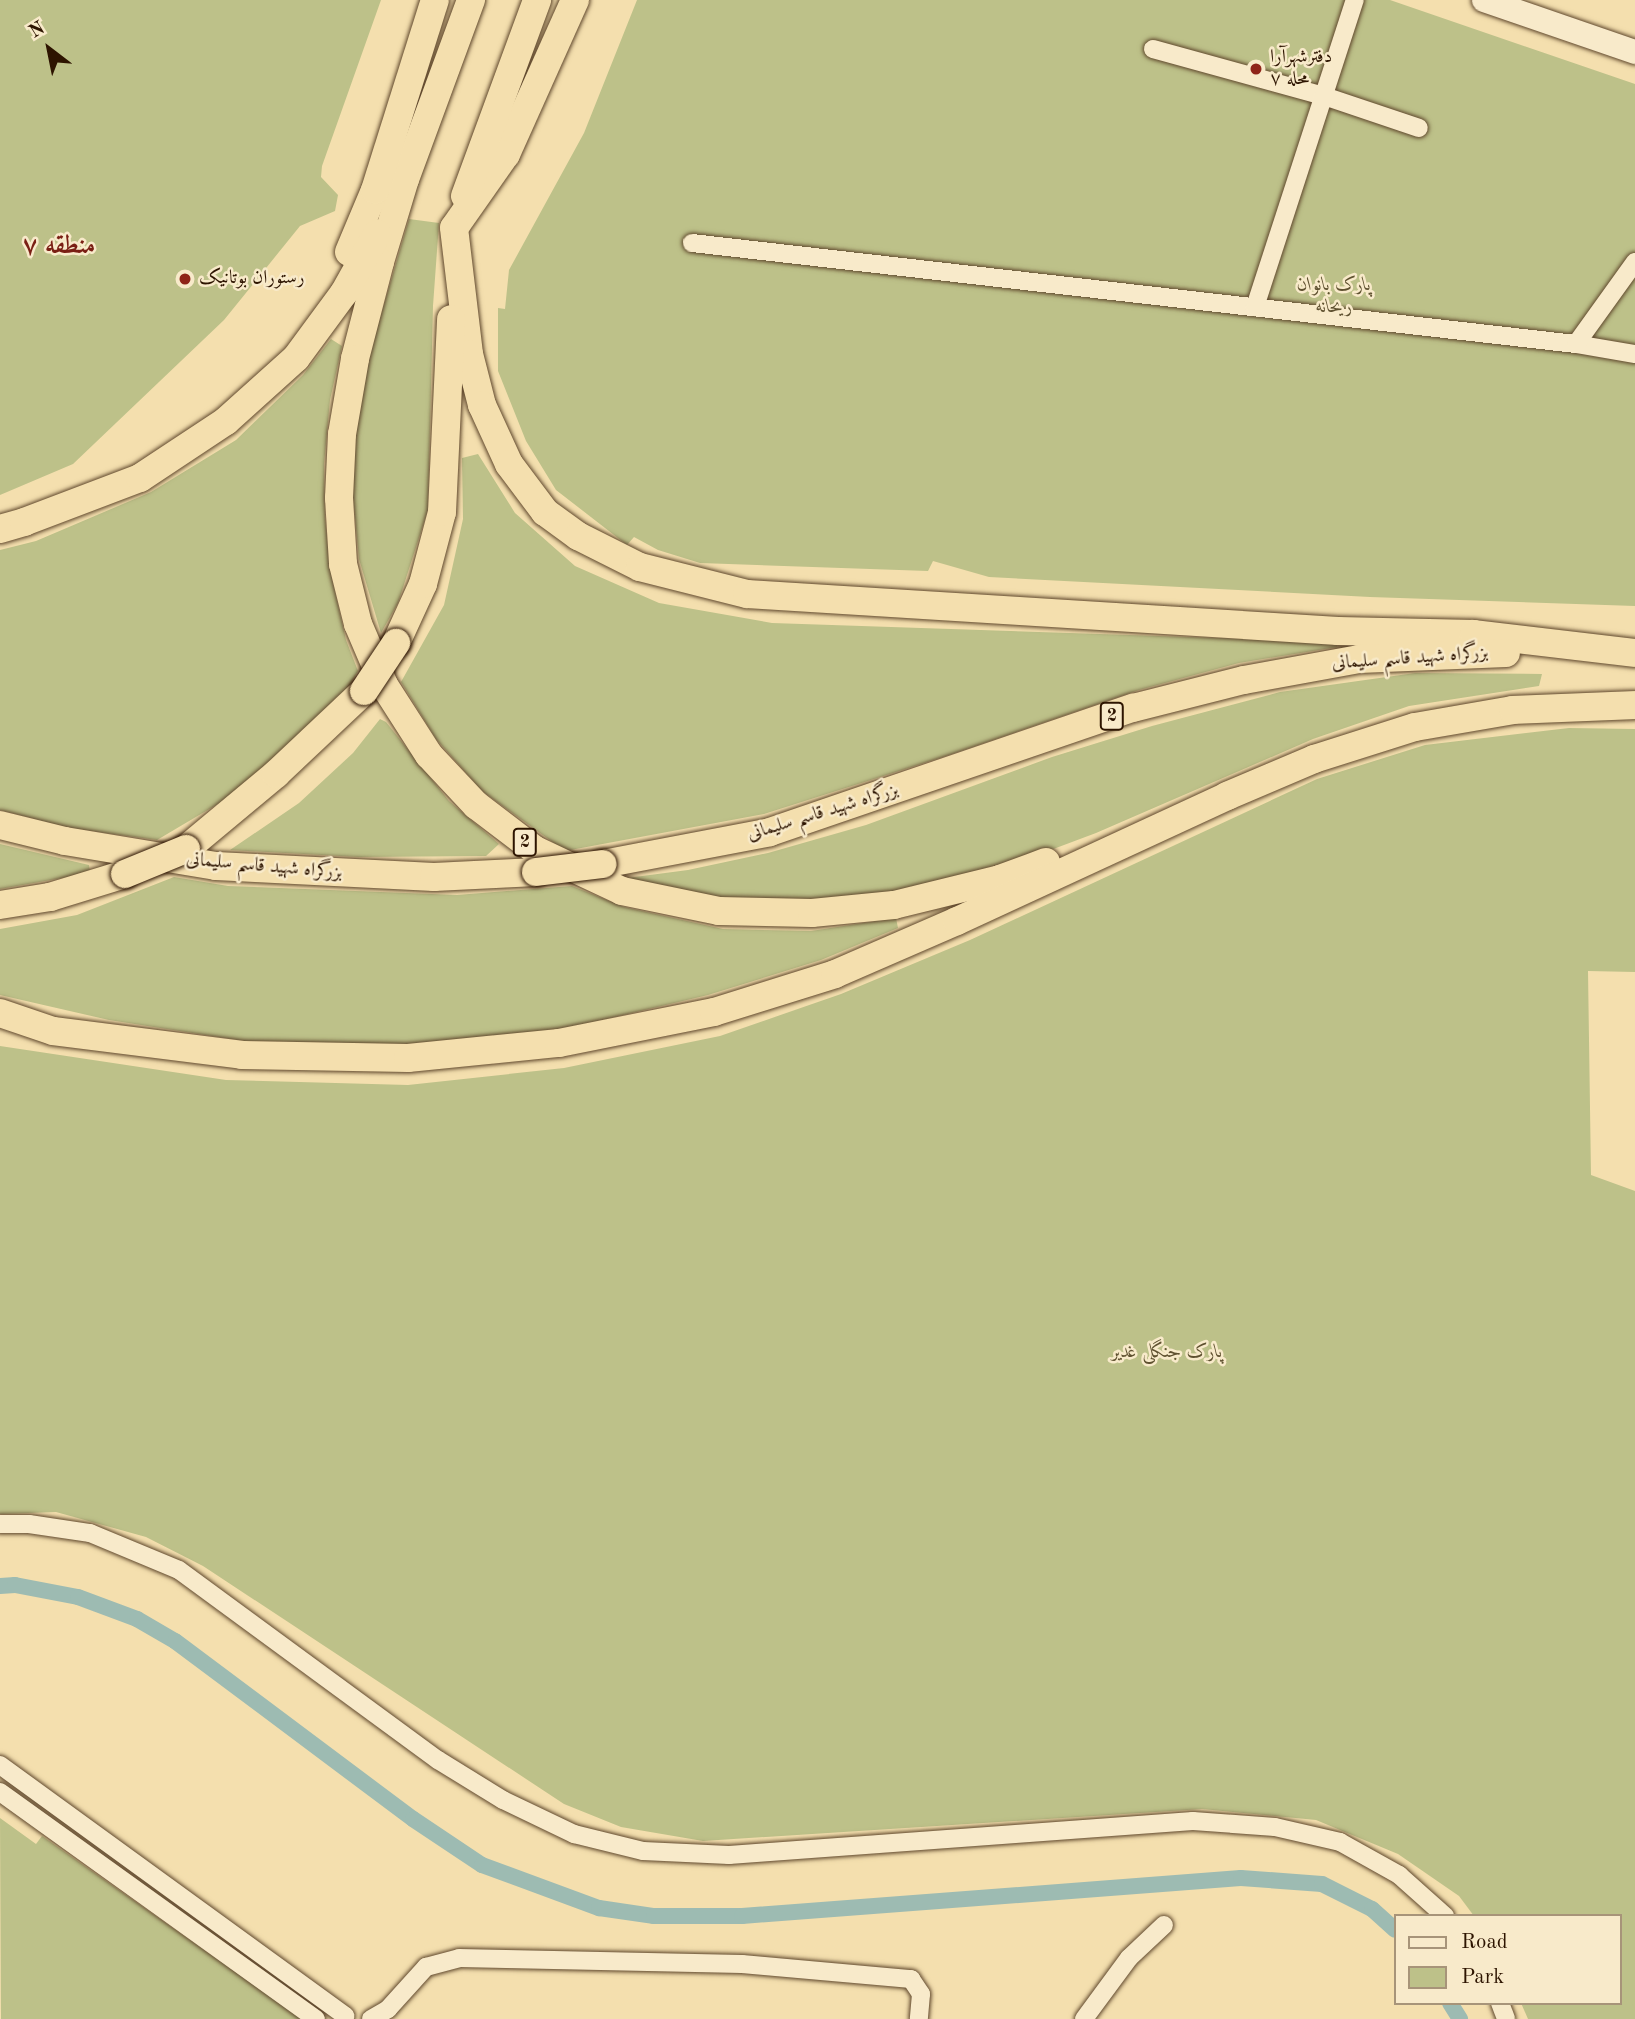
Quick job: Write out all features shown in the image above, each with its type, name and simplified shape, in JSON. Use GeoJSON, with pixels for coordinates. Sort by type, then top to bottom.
{"type":"FeatureCollection","features":[{"type":"Feature","properties":{"kind":"highway"},"geometry":{"type":"LineString","coordinates":[[226,421],[308,321],[339,272],[375,190],[435,0]]}},
{"type":"Feature","properties":{"kind":"highway"},"geometry":{"type":"LineString","coordinates":[[0,528],[24,523],[139,478],[226,421],[296,358],[344,293],[405,179],[471,0]]}},
{"type":"Feature","properties":{"kind":"highway"},"geometry":{"type":"LineString","coordinates":[[0,905],[50,897],[125,874],[186,849],[276,774],[365,691],[396,643],[423,584],[442,512],[454,228],[537,0]]}},
{"type":"Feature","properties":{"kind":"highway"},"geometry":{"type":"LineString","coordinates":[[575,0],[506,154],[454,228],[469,354],[482,405],[509,464],[545,512],[578,536],[640,567],[747,594],[1338,631],[1474,634],[1635,654]]}},
{"type":"Feature","properties":{"kind":"highway","name":"2"},"geometry":{"type":"LineString","coordinates":[[405,179],[355,359],[342,434],[339,498],[343,564],[358,624],[384,685],[429,755],[476,805],[536,850],[622,891],[719,911],[812,913],[894,905],[1000,879],[1227,796],[1314,759],[1415,727],[1513,709],[1635,705]]}},
{"type":"Feature","properties":{"kind":"highway","name":"بزرگراه شهید قاسم سلیمانی"},"geometry":{"type":"LineString","coordinates":[[0,825],[65,841],[216,866],[435,877],[537,872],[603,864],[770,832],[1133,708],[1244,680],[1359,659],[1489,653],[1635,654]]}},
{"type":"Feature","properties":{"kind":"highway"},"geometry":{"type":"LineString","coordinates":[[0,1030],[53,1031],[242,1055],[408,1058],[559,1043],[714,1012],[835,974],[957,921],[1227,796]]}},
{"type":"Feature","properties":{"kind":"highway"},"geometry":{"type":"LineString","coordinates":[[0,1013],[53,1031]]}},
{"type":"Feature","properties":{"kind":"main road"},"geometry":{"type":"LineString","coordinates":[[1484,0],[1635,52]]}},
{"type":"Feature","properties":{"kind":"street"},"geometry":{"type":"LineString","coordinates":[[1255,307],[1355,0]]}},
{"type":"Feature","properties":{"kind":"street"},"geometry":{"type":"LineString","coordinates":[[1153,49],[1324,96],[1419,128]]}},
{"type":"Feature","properties":{"kind":"street"},"geometry":{"type":"LineString","coordinates":[[692,243],[1576,344],[1635,354]]}},
{"type":"Feature","properties":{"kind":"street"},"geometry":{"type":"LineString","coordinates":[[1576,344],[1635,262]]}},
{"type":"Feature","properties":{"kind":"street"},"geometry":{"type":"LineString","coordinates":[[0,1524],[29,1524],[90,1533],[179,1570],[438,1760],[503,1800],[574,1834],[643,1851],[729,1855],[1193,1821],[1275,1827],[1340,1842],[1399,1875],[1444,1914]]}},
{"type":"Feature","properties":{"kind":"street"},"geometry":{"type":"LineString","coordinates":[[0,1765],[348,2018]]}},
{"type":"Feature","properties":{"kind":"street"},"geometry":{"type":"LineString","coordinates":[[0,1792],[316,2019]]}},
{"type":"Feature","properties":{"kind":"street"},"geometry":{"type":"LineString","coordinates":[[28,1811],[40,1794]]}},
{"type":"Feature","properties":{"kind":"street"},"geometry":{"type":"LineString","coordinates":[[115,1875],[128,1858]]}},
{"type":"Feature","properties":{"kind":"street"},"geometry":{"type":"LineString","coordinates":[[1084,2019],[1129,1958],[1164,1925]]}},
{"type":"Feature","properties":{"kind":"street"},"geometry":{"type":"LineString","coordinates":[[232,1960],[246,1942]]}},
{"type":"Feature","properties":{"kind":"street"},"geometry":{"type":"LineString","coordinates":[[371,2019],[388,2009],[426,1967],[459,1958],[742,1964],[911,1979],[920,1994],[919,2019]]}},
{"type":"Feature","properties":{"kind":"green space"},"geometry":{"type":"Polygon","coordinates":[[[0,0],[381,0],[322,166],[321,177],[338,195],[335,211],[300,226],[224,320],[73,464],[0,495],[0,0]]]}},
{"type":"Feature","properties":{"kind":"green space","name":"پارک بانوان ریحانه"},"geometry":{"type":"Polygon","coordinates":[[[637,0],[1390,0],[1635,84],[1635,606],[1370,597],[989,577],[933,561],[928,571],[700,563],[658,550],[634,537],[627,545],[556,490],[526,441],[498,371],[498,308],[505,309],[509,270],[584,133],[637,0]]]}},
{"type":"Feature","properties":{"kind":"green space"},"geometry":{"type":"Polygon","coordinates":[[[409,219],[439,223],[433,306],[428,510],[398,603],[381,633],[359,559],[353,496],[356,435],[368,359],[409,219]]]}},
{"type":"Feature","properties":{"kind":"green space"},"geometry":{"type":"Polygon","coordinates":[[[331,339],[342,346],[330,400],[324,464],[325,518],[331,574],[346,640],[358,671],[344,694],[233,795],[157,840],[69,828],[0,810],[0,550],[36,541],[151,492],[236,440],[303,375],[331,339]]]}},
{"type":"Feature","properties":{"kind":"green space"},"geometry":{"type":"Polygon","coordinates":[[[478,454],[515,513],[575,566],[659,603],[772,623],[1337,642],[1337,647],[1239,663],[1139,690],[764,814],[565,851],[482,791],[436,739],[401,682],[444,605],[463,519],[462,458],[478,454]]]}},
{"type":"Feature","properties":{"kind":"green space"},"geometry":{"type":"Polygon","coordinates":[[[1415,673],[1542,674],[1539,686],[1409,706],[1313,739],[1096,833],[1000,869],[898,895],[815,904],[730,902],[627,878],[688,870],[768,853],[866,825],[1052,757],[1152,726],[1280,692],[1415,673]]]}},
{"type":"Feature","properties":{"kind":"green space"},"geometry":{"type":"Polygon","coordinates":[[[380,719],[386,722],[449,801],[499,844],[486,856],[358,857],[230,850],[299,803],[353,753],[380,719]]]}},
{"type":"Feature","properties":{"kind":"green space","name":"پارک جنگلی غدیر"},"geometry":{"type":"Polygon","coordinates":[[[1569,728],[1635,729],[1635,972],[1588,971],[1591,1175],[1635,1191],[1635,2019],[1528,2019],[1522,2005],[1621,2005],[1621,1914],[1472,1914],[1459,1896],[1398,1854],[1316,1820],[1202,1809],[703,1841],[621,1827],[564,1804],[203,1566],[146,1537],[56,1512],[0,1514],[0,1046],[226,1080],[408,1085],[564,1068],[720,1036],[841,994],[970,940],[1317,779],[1425,745],[1569,728]]]}},
{"type":"Feature","properties":{"kind":"green space"},"geometry":{"type":"Polygon","coordinates":[[[0,844],[89,865],[90,873],[0,889],[0,844]]]}},
{"type":"Feature","properties":{"kind":"green space"},"geometry":{"type":"Polygon","coordinates":[[[174,877],[228,886],[457,895],[572,886],[624,907],[723,929],[811,931],[896,918],[898,928],[821,960],[708,995],[556,1031],[409,1045],[244,1041],[109,1020],[0,995],[0,929],[77,915],[174,877]]]}},
{"type":"Feature","properties":{"kind":"green space"},"geometry":{"type":"Polygon","coordinates":[[[0,1818],[36,1844],[42,1836],[302,2019],[1,2019],[0,1818]]]}},
{"type":"Feature","properties":{"kind":"waterway"},"geometry":{"type":"LineString","coordinates":[[0,1586],[15,1585],[78,1597],[137,1619],[175,1641],[413,1819],[482,1865],[599,1908],[654,1916],[742,1916],[1241,1878],[1322,1884],[1372,1909],[1394,1929]]}},
{"type":"Feature","properties":{"kind":"waterway"},"geometry":{"type":"LineString","coordinates":[[1451,2005],[1460,2019]]}},
{"type":"Feature","properties":{"kind":"place","name":"دفترشهرآرا محله ۷"},"geometry":{"type":"Point","coordinates":[1256,69]}},
{"type":"Feature","properties":{"kind":"place","name":"رستوران بوتانیک"},"geometry":{"type":"Point","coordinates":[185,279]}},
{"type":"Feature","properties":{"kind":"district","name":"منطقه ۷"},"geometry":{"type":"Point","coordinates":[59,247]}}]}
